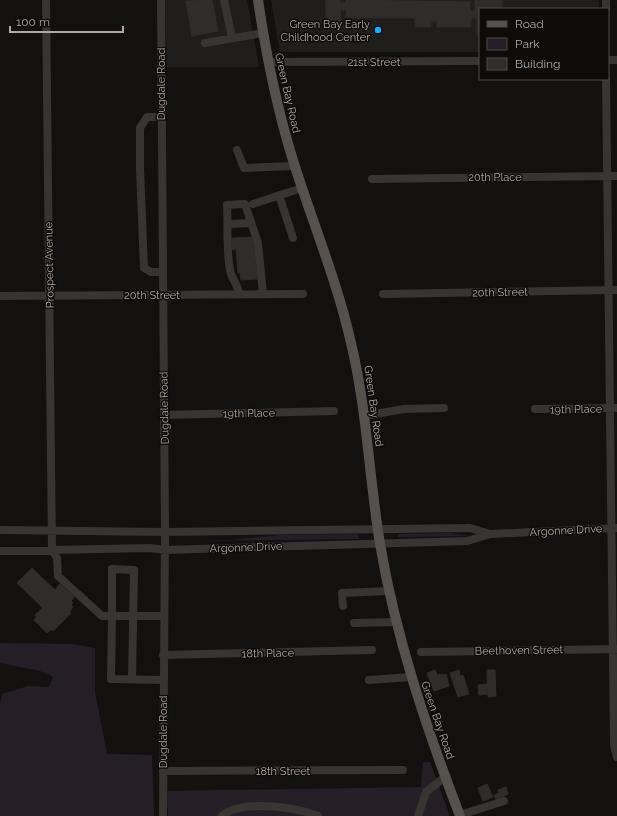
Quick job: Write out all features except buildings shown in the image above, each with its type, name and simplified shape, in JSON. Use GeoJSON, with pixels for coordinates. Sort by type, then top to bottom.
{"type":"FeatureCollection","features":[{"type":"Feature","properties":{"kind":"main road","name":"Green Bay Road"},"geometry":{"type":"LineString","coordinates":[[258,0],[268,62],[281,120],[352,344],[359,378],[380,544],[396,622],[411,678],[445,777],[460,815]]}},
{"type":"Feature","properties":{"kind":"street","name":"Prospect Avenue"},"geometry":{"type":"LineString","coordinates":[[46,0],[52,550],[57,558],[58,576],[102,616],[112,616]]}},
{"type":"Feature","properties":{"kind":"street","name":"Dugdale Road"},"geometry":{"type":"LineString","coordinates":[[161,0],[165,532],[163,816]]}},
{"type":"Feature","properties":{"kind":"street"},"geometry":{"type":"LineString","coordinates":[[224,0],[232,38]]}},
{"type":"Feature","properties":{"kind":"street"},"geometry":{"type":"LineString","coordinates":[[205,43],[263,33]]}},
{"type":"Feature","properties":{"kind":"street","name":"21st Street"},"geometry":{"type":"LineString","coordinates":[[268,62],[479,61]]}},
{"type":"Feature","properties":{"kind":"street"},"geometry":{"type":"LineString","coordinates":[[606,80],[608,177],[613,290],[614,734],[615,755],[617,757]]}},
{"type":"Feature","properties":{"kind":"street"},"geometry":{"type":"LineString","coordinates":[[161,117],[147,117],[140,128],[140,169],[144,268],[151,272],[163,272]]}},
{"type":"Feature","properties":{"kind":"street"},"geometry":{"type":"LineString","coordinates":[[237,150],[244,168],[295,166]]}},
{"type":"Feature","properties":{"kind":"street","name":"20th Place"},"geometry":{"type":"LineString","coordinates":[[372,178],[617,176]]}},
{"type":"Feature","properties":{"kind":"street"},"geometry":{"type":"LineString","coordinates":[[252,204],[302,188]]}},
{"type":"Feature","properties":{"kind":"street"},"geometry":{"type":"LineString","coordinates":[[279,195],[293,238]]}},
{"type":"Feature","properties":{"kind":"street"},"geometry":{"type":"LineString","coordinates":[[238,294],[237,283],[232,275],[227,206],[244,204],[258,243],[263,294]]}},
{"type":"Feature","properties":{"kind":"street"},"geometry":{"type":"LineString","coordinates":[[228,224],[251,223]]}},
{"type":"Feature","properties":{"kind":"street","name":"20th Street"},"geometry":{"type":"LineString","coordinates":[[383,294],[613,290]]}},
{"type":"Feature","properties":{"kind":"street","name":"20th Street"},"geometry":{"type":"LineString","coordinates":[[0,296],[303,294]]}},
{"type":"Feature","properties":{"kind":"street"},"geometry":{"type":"LineString","coordinates":[[364,416],[404,409],[444,408]]}},
{"type":"Feature","properties":{"kind":"street","name":"19th Place"},"geometry":{"type":"LineString","coordinates":[[535,409],[614,408]]}},
{"type":"Feature","properties":{"kind":"street","name":"19th Place"},"geometry":{"type":"LineString","coordinates":[[164,415],[334,411]]}},
{"type":"Feature","properties":{"kind":"street","name":"Argonne Drive"},"geometry":{"type":"LineString","coordinates":[[0,530],[165,532],[470,528],[491,534]]}},
{"type":"Feature","properties":{"kind":"street","name":"Argonne Drive"},"geometry":{"type":"LineString","coordinates":[[0,551],[150,548],[165,550],[467,541],[491,534],[614,528]]}},
{"type":"Feature","properties":{"kind":"street"},"geometry":{"type":"LineString","coordinates":[[132,679],[134,570],[112,569],[111,679],[163,680]]}},
{"type":"Feature","properties":{"kind":"street"},"geometry":{"type":"LineString","coordinates":[[343,606],[342,593],[389,591]]}},
{"type":"Feature","properties":{"kind":"street"},"geometry":{"type":"LineString","coordinates":[[112,616],[164,616]]}},
{"type":"Feature","properties":{"kind":"street"},"geometry":{"type":"LineString","coordinates":[[354,623],[396,622]]}},
{"type":"Feature","properties":{"kind":"street","name":"Beethoven Street"},"geometry":{"type":"LineString","coordinates":[[421,652],[615,649]]}},
{"type":"Feature","properties":{"kind":"street","name":"18th Place"},"geometry":{"type":"LineString","coordinates":[[164,655],[372,650]]}},
{"type":"Feature","properties":{"kind":"street"},"geometry":{"type":"LineString","coordinates":[[370,680],[411,678]]}},
{"type":"Feature","properties":{"kind":"street","name":"18th Street"},"geometry":{"type":"LineString","coordinates":[[163,772],[403,770]]}},
{"type":"Feature","properties":{"kind":"street"},"geometry":{"type":"LineString","coordinates":[[418,816],[426,792],[445,777]]}},
{"type":"Feature","properties":{"kind":"street"},"geometry":{"type":"LineString","coordinates":[[460,815],[504,801]]}},
{"type":"Feature","properties":{"kind":"street"},"geometry":{"type":"LineString","coordinates":[[222,816],[234,808],[243,806],[268,807],[318,816]]}},
{"type":"Feature","properties":{"kind":"street"},"geometry":{"type":"LineString","coordinates":[[268,807],[275,816]]}},
{"type":"Feature","properties":{"kind":"shaded area"},"geometry":{"type":"Polygon","coordinates":[[[165,0],[247,0],[259,67],[167,67],[165,0]]]}},
{"type":"Feature","properties":{"kind":"shaded area","name":"Green Bay Early Childhood Center"},"geometry":{"type":"Polygon","coordinates":[[[271,0],[599,0],[599,8],[479,8],[479,52],[280,52],[271,0]]]}},
{"type":"Feature","properties":{"kind":"green space"},"geometry":{"type":"Polygon","coordinates":[[[450,533],[470,536],[398,537],[399,534],[450,533]]]}},
{"type":"Feature","properties":{"kind":"green space"},"geometry":{"type":"Polygon","coordinates":[[[358,534],[359,539],[178,541],[232,540],[280,535],[358,534]]]}},
{"type":"Feature","properties":{"kind":"green space"},"geometry":{"type":"Polygon","coordinates":[[[0,643],[71,644],[95,648],[95,692],[107,754],[152,755],[154,816],[0,816],[0,704],[2,694],[28,686],[49,687],[53,677],[40,671],[0,663],[0,643]]]}},
{"type":"Feature","properties":{"kind":"green space"},"geometry":{"type":"Polygon","coordinates":[[[423,762],[430,762],[450,816],[168,816],[167,791],[421,787],[423,762]]]}},
{"type":"Feature","properties":{"kind":"place","name":"Green Bay Early Childhood Center"},"geometry":{"type":"Point","coordinates":[378,30]}}]}
